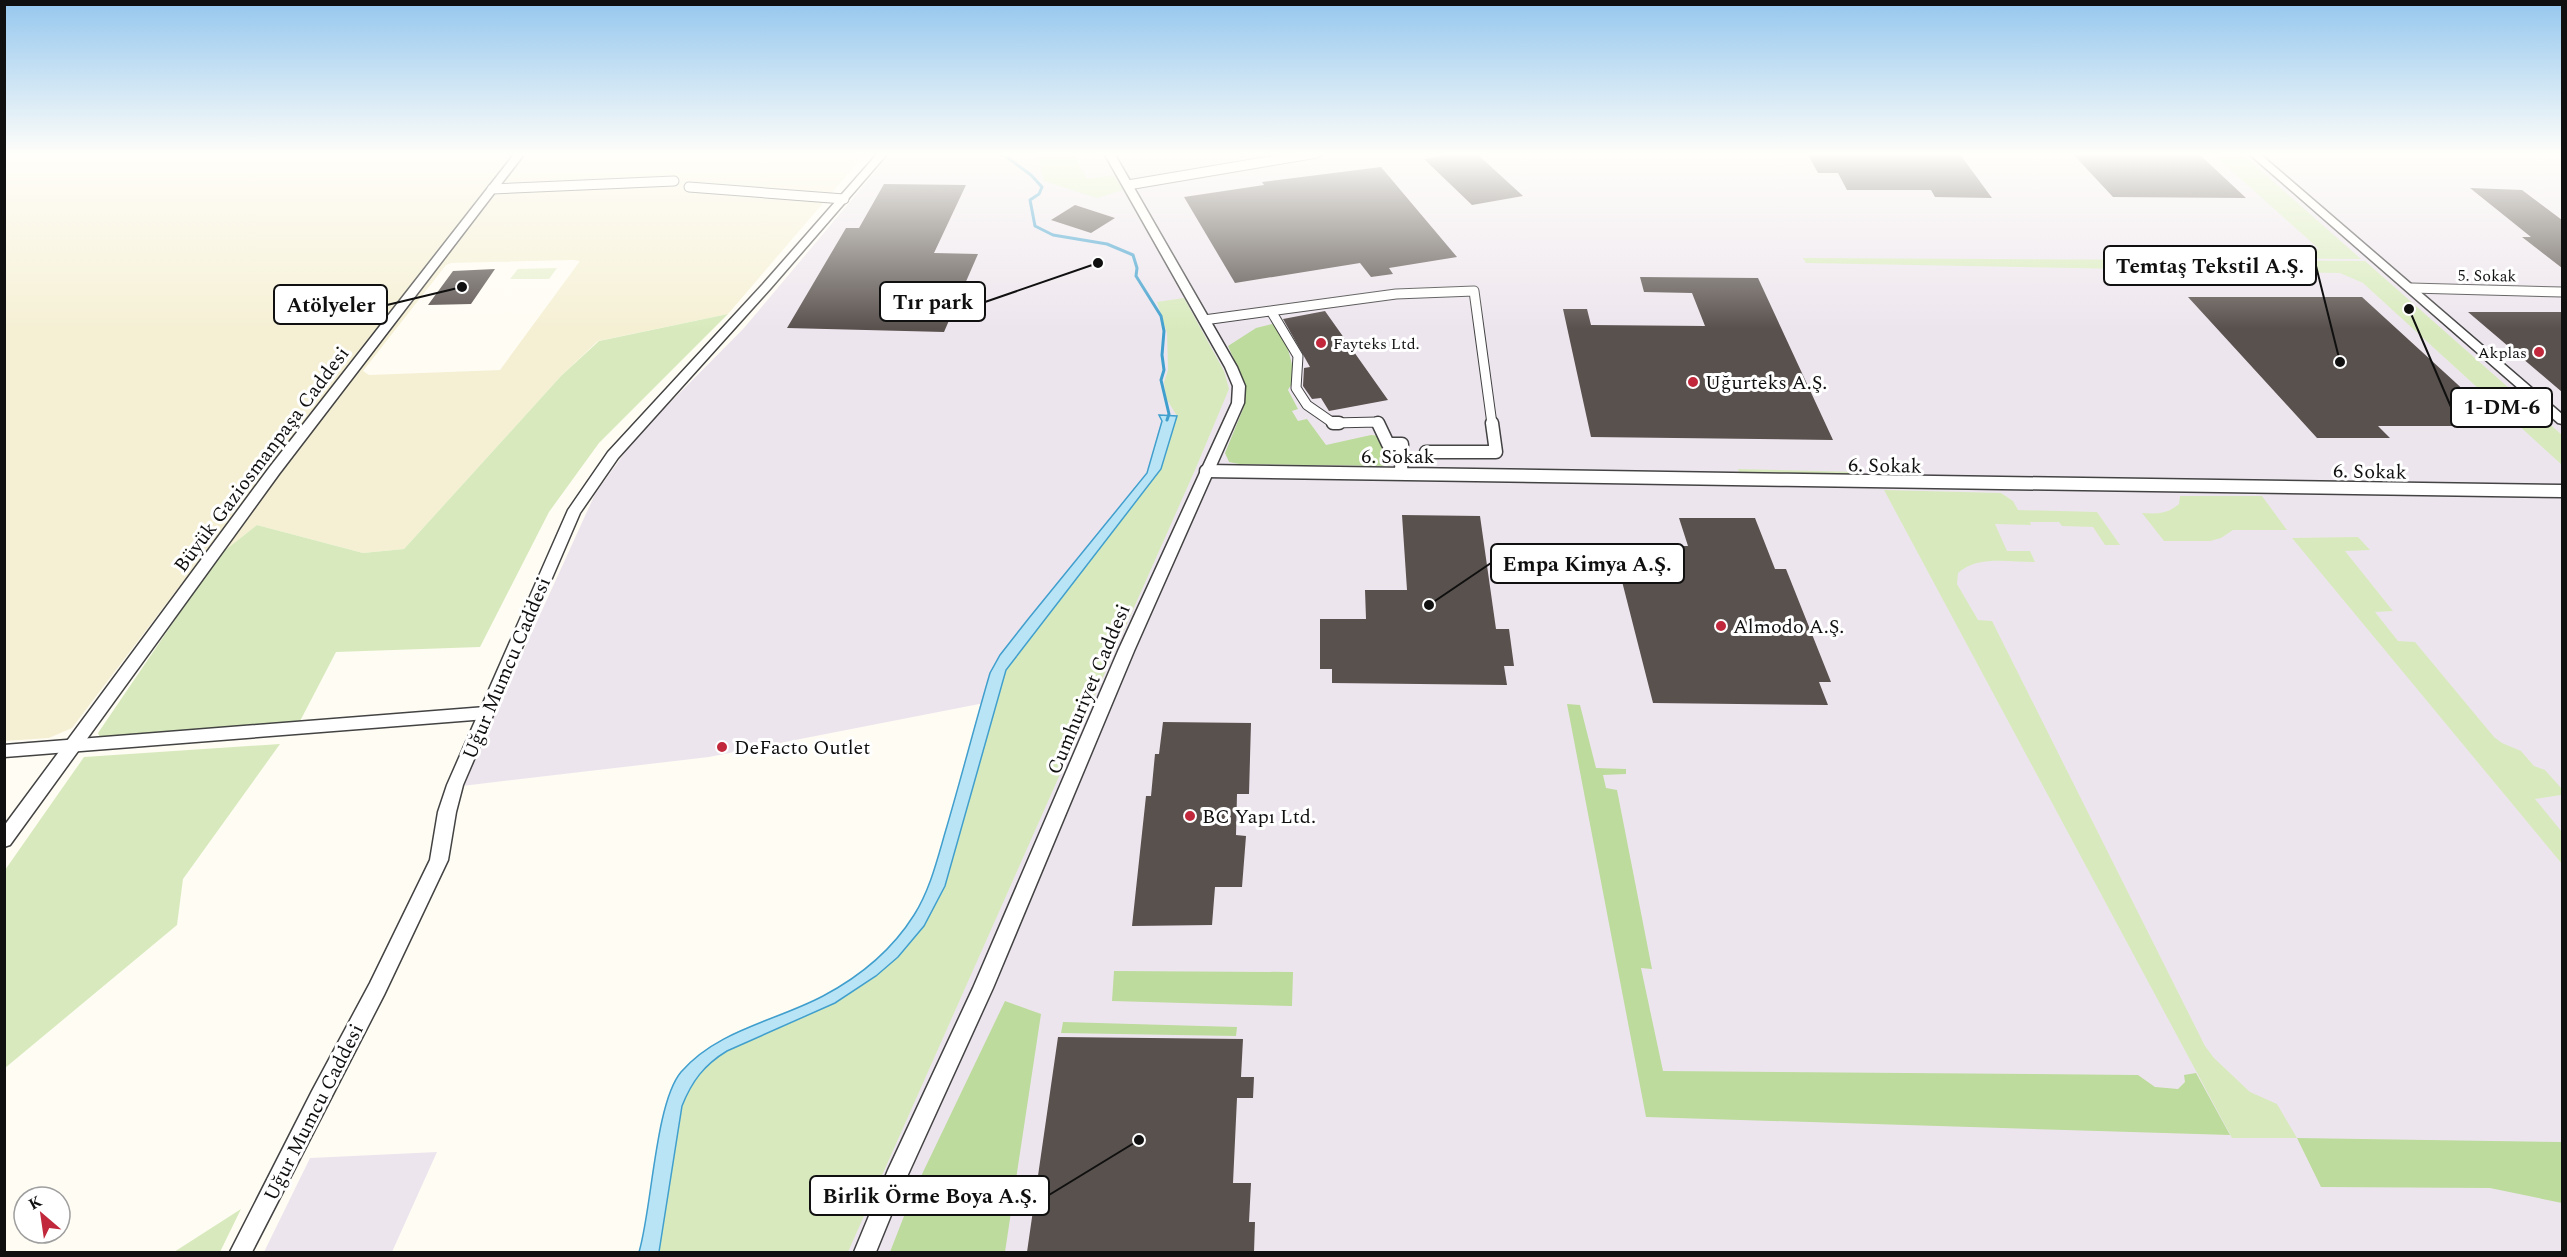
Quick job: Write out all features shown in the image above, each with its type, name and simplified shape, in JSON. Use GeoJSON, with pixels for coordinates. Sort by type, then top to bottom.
{"type":"FeatureCollection","features":[{"type":"Feature","properties":{"kind":"street","name":"Büyük Gaziosmanpaşa Caddesi"},"geometry":{"type":"LineString","coordinates":[[4,840],[274,471],[474,212]]}},
{"type":"Feature","properties":{"kind":"street","name":"Uğur Mumcu Caddesi"},"geometry":{"type":"LineString","coordinates":[[241,1252],[319,1098],[378,989],[439,860],[447,812],[455,785],[573,513],[613,455],[833,212]]}},
{"type":"Feature","properties":{"kind":"street","name":"Cumhuriyet Caddesi"},"geometry":{"type":"LineString","coordinates":[[865,1252],[896,1177],[983,988],[1126,651],[1238,403],[1239,393],[1231,366],[1143,212]]}},
{"type":"Feature","properties":{"kind":"street"},"geometry":{"type":"LineString","coordinates":[[2322,212],[2562,420]]}},
{"type":"Feature","properties":{"kind":"street","name":"5. Sokak"},"geometry":{"type":"LineString","coordinates":[[2411,288],[2562,292]]}},
{"type":"Feature","properties":{"kind":"street"},"geometry":{"type":"LineString","coordinates":[[1204,320],[1396,294],[1474,291],[1496,452],[1426,452]]}},
{"type":"Feature","properties":{"kind":"street"},"geometry":{"type":"LineString","coordinates":[[1271,311],[1298,356],[1296,388],[1307,405],[1333,423],[1377,422],[1388,444],[1402,444],[1401,474]]}},
{"type":"Feature","properties":{"kind":"street","name":"6. Sokak"},"geometry":{"type":"LineString","coordinates":[[1206,471],[1720,478],[1890,483],[2562,491]]}},
{"type":"Feature","properties":{"kind":"street"},"geometry":{"type":"LineString","coordinates":[[4,751],[486,713]]}},
{"type":"Feature","properties":{"kind":"shaded area"},"geometry":{"type":"Polygon","coordinates":[[[5,212],[816,212],[728,314],[598,341],[561,376],[404,549],[363,553],[257,525],[179,587],[72,728],[49,738],[5,741],[5,212]],[[580,261],[451,263],[446,265],[363,371],[369,375],[500,370],[580,261]]]}},
{"type":"Feature","properties":{"kind":"shaded area"},"geometry":{"type":"Polygon","coordinates":[[[842,212],[2562,212],[2562,1252],[702,1252],[883,1018],[1010,698],[709,757],[462,786],[595,494],[636,437],[744,328],[842,212]]]}},
{"type":"Feature","properties":{"kind":"shaded area"},"geometry":{"type":"Polygon","coordinates":[[[437,1152],[392,1252],[264,1252],[310,1158],[437,1152]]]}},
{"type":"Feature","properties":{"kind":"green space"},"geometry":{"type":"Polygon","coordinates":[[[2277,212],[2307,212],[2361,259],[2212,258],[2205,250],[2319,249],[2277,212]]]}},
{"type":"Feature","properties":{"kind":"green space"},"geometry":{"type":"Polygon","coordinates":[[[1803,258],[2365,261],[2562,435],[2562,465],[2363,283],[2340,273],[1806,263],[1803,258]]]}},
{"type":"Feature","properties":{"kind":"green space"},"geometry":{"type":"Polygon","coordinates":[[[557,268],[549,279],[510,279],[518,269],[557,268]]]}},
{"type":"Feature","properties":{"kind":"green space"},"geometry":{"type":"Polygon","coordinates":[[[1184,298],[1224,371],[1229,389],[848,1252],[659,1252],[682,1106],[700,1074],[727,1051],[835,1003],[876,976],[898,957],[924,926],[945,886],[1006,670],[1161,469],[1177,416],[1166,398],[1164,382],[1168,370],[1167,333],[1157,302],[1184,298]]]}},
{"type":"Feature","properties":{"kind":"green space"},"geometry":{"type":"Polygon","coordinates":[[[728,314],[599,443],[549,512],[480,647],[336,652],[298,725],[101,740],[98,733],[219,555],[257,525],[363,553],[404,549],[561,376],[599,341],[728,314]]]}},
{"type":"Feature","properties":{"kind":"green space"},"geometry":{"type":"Polygon","coordinates":[[[1272,324],[1281,333],[1291,359],[1293,382],[1288,390],[1298,409],[1292,411],[1298,421],[1307,419],[1326,445],[1371,435],[1380,436],[1391,464],[1389,466],[1229,462],[1225,453],[1243,409],[1246,386],[1228,346],[1256,328],[1272,324]]]}},
{"type":"Feature","properties":{"kind":"green space"},"geometry":{"type":"Polygon","coordinates":[[[1738,469],[1858,472],[1860,475],[1739,472],[1738,469]]]}},
{"type":"Feature","properties":{"kind":"green space"},"geometry":{"type":"Polygon","coordinates":[[[1884,490],[2001,493],[2013,501],[2018,510],[2097,512],[2120,545],[2105,545],[2093,527],[2062,526],[2059,522],[2030,522],[2031,525],[1995,524],[2007,551],[2030,551],[2035,562],[1994,561],[1975,564],[1958,573],[1957,584],[1978,620],[1992,621],[2205,1046],[2214,1058],[2250,1092],[2277,1104],[2297,1138],[2232,1138],[1884,490]]]}},
{"type":"Feature","properties":{"kind":"green space"},"geometry":{"type":"Polygon","coordinates":[[[2180,496],[2262,496],[2287,530],[2233,530],[2221,538],[2210,541],[2164,541],[2142,513],[2166,512],[2179,504],[2180,496]]]}},
{"type":"Feature","properties":{"kind":"green space"},"geometry":{"type":"Polygon","coordinates":[[[2358,537],[2370,550],[2345,551],[2393,611],[2375,612],[2398,641],[2415,642],[2494,737],[2521,751],[2534,766],[2545,770],[2562,789],[2561,795],[2535,799],[2562,832],[2562,864],[2292,538],[2358,537]]]}},
{"type":"Feature","properties":{"kind":"green space"},"geometry":{"type":"Polygon","coordinates":[[[1567,704],[1580,705],[1596,768],[1626,769],[1626,774],[1603,775],[1606,788],[1617,790],[1652,969],[1641,968],[1663,1071],[2138,1075],[2155,1087],[2178,1089],[2185,1082],[2184,1075],[2196,1073],[2230,1135],[1646,1117],[1567,704]]]}},
{"type":"Feature","properties":{"kind":"green space"},"geometry":{"type":"Polygon","coordinates":[[[280,744],[183,879],[177,925],[5,1068],[5,870],[84,757],[280,744]]]}},
{"type":"Feature","properties":{"kind":"green space"},"geometry":{"type":"Polygon","coordinates":[[[1114,971],[1293,972],[1292,1006],[1112,1001],[1114,971]]]}},
{"type":"Feature","properties":{"kind":"green space"},"geometry":{"type":"Polygon","coordinates":[[[1005,1001],[1041,1014],[1005,1252],[890,1252],[913,1193],[1005,1001]]]}},
{"type":"Feature","properties":{"kind":"green space"},"geometry":{"type":"Polygon","coordinates":[[[1063,1022],[1237,1027],[1236,1036],[1061,1033],[1063,1022]]]}},
{"type":"Feature","properties":{"kind":"green space"},"geometry":{"type":"Polygon","coordinates":[[[2297,1138],[2562,1142],[2562,1203],[2490,1188],[2321,1187],[2297,1138]]]}},
{"type":"Feature","properties":{"kind":"green space"},"geometry":{"type":"Polygon","coordinates":[[[241,1209],[220,1252],[174,1252],[241,1209]]]}},
{"type":"Feature","properties":{"kind":"water"},"geometry":{"type":"Polygon","coordinates":[[[1159,415],[1177,416],[1161,469],[1006,670],[945,886],[924,926],[898,957],[876,976],[835,1003],[727,1051],[700,1074],[682,1106],[659,1252],[639,1252],[665,1107],[672,1087],[681,1072],[712,1046],[729,1036],[805,1005],[849,980],[874,962],[905,928],[920,905],[934,872],[990,673],[1000,655],[1029,618],[1147,473],[1162,421],[1159,415]]]}},
{"type":"Feature","properties":{"kind":"building"},"geometry":{"type":"Polygon","coordinates":[[[868,212],[953,212],[934,253],[978,254],[944,332],[787,328],[846,228],[859,228],[868,212]]]}},
{"type":"Feature","properties":{"kind":"building"},"geometry":{"type":"Polygon","coordinates":[[[1064,212],[1095,212],[1115,218],[1091,233],[1051,220],[1064,212]]]}},
{"type":"Feature","properties":{"kind":"building"},"geometry":{"type":"Polygon","coordinates":[[[1193,212],[1419,212],[1457,257],[1389,268],[1393,274],[1371,277],[1360,263],[1235,283],[1193,212]]]}},
{"type":"Feature","properties":{"kind":"building"},"geometry":{"type":"Polygon","coordinates":[[[2499,212],[2551,212],[2562,220],[2562,268],[2522,237],[2531,237],[2499,212]]]}},
{"type":"Feature","properties":{"kind":"building"},"geometry":{"type":"Polygon","coordinates":[[[495,269],[471,304],[428,305],[453,271],[495,269]]]}},
{"type":"Feature","properties":{"kind":"building","name":"Uğurteks A.Ş."},"geometry":{"type":"Polygon","coordinates":[[[1640,277],[1758,278],[1833,440],[1591,437],[1563,309],[1587,309],[1591,325],[1705,326],[1692,293],[1644,292],[1640,277]]]}},
{"type":"Feature","properties":{"kind":"building"},"geometry":{"type":"Polygon","coordinates":[[[2188,297],[2362,297],[2503,426],[2378,426],[2390,438],[2317,438],[2188,297]]]}},
{"type":"Feature","properties":{"kind":"building","name":"Fayteks Ltd."},"geometry":{"type":"Polygon","coordinates":[[[1325,311],[1388,400],[1329,411],[1321,398],[1312,399],[1303,386],[1304,368],[1310,367],[1283,319],[1325,311]]]}},
{"type":"Feature","properties":{"kind":"building","name":"Akplas"},"geometry":{"type":"Polygon","coordinates":[[[2468,312],[2562,312],[2562,392],[2468,312]]]}},
{"type":"Feature","properties":{"kind":"building"},"geometry":{"type":"Polygon","coordinates":[[[1402,515],[1480,516],[1496,629],[1509,629],[1514,666],[1504,666],[1507,685],[1332,683],[1332,669],[1320,669],[1320,619],[1366,619],[1365,590],[1407,590],[1402,515]]]}},
{"type":"Feature","properties":{"kind":"building","name":"Almodo A.Ş."},"geometry":{"type":"Polygon","coordinates":[[[1679,518],[1755,518],[1775,569],[1786,569],[1831,682],[1819,682],[1828,705],[1653,703],[1613,546],[1688,546],[1679,518]]]}},
{"type":"Feature","properties":{"kind":"building","name":"BC Yapı Ltd."},"geometry":{"type":"Polygon","coordinates":[[[1163,722],[1251,723],[1249,794],[1237,794],[1236,835],[1246,836],[1242,887],[1215,887],[1212,925],[1132,926],[1146,796],[1151,796],[1155,754],[1159,754],[1163,722]]]}},
{"type":"Feature","properties":{"kind":"building"},"geometry":{"type":"Polygon","coordinates":[[[1058,1037],[1243,1039],[1241,1077],[1254,1077],[1253,1098],[1237,1098],[1233,1183],[1251,1183],[1249,1222],[1255,1222],[1254,1252],[1027,1252],[1058,1037]]]}},
{"type":"Feature","properties":{"kind":"waterway"},"geometry":{"type":"LineString","coordinates":[[1032,212],[1035,226],[1053,235],[1107,244],[1133,255],[1137,268],[1136,276],[1161,316],[1164,331],[1162,355],[1164,370],[1161,380],[1169,414],[1167,420]]}},
{"type":"Feature","properties":{"kind":"place","name":"Tır park"},"geometry":{"type":"Point","coordinates":[1098,263]}},
{"type":"Feature","properties":{"kind":"place","name":"Atölyeler"},"geometry":{"type":"Point","coordinates":[462,287]}},
{"type":"Feature","properties":{"kind":"place","name":"1-DM-6"},"geometry":{"type":"Point","coordinates":[2409,309]}},
{"type":"Feature","properties":{"kind":"place","name":"Fayteks Ltd."},"geometry":{"type":"Point","coordinates":[1321,343]}},
{"type":"Feature","properties":{"kind":"place","name":"Akplas"},"geometry":{"type":"Point","coordinates":[2539,352]}},
{"type":"Feature","properties":{"kind":"place","name":"Temtaş Tekstil A.Ş."},"geometry":{"type":"Point","coordinates":[2340,362]}},
{"type":"Feature","properties":{"kind":"place","name":"Uğurteks A.Ş."},"geometry":{"type":"Point","coordinates":[1693,382]}},
{"type":"Feature","properties":{"kind":"place","name":"Empa Kimya A.Ş."},"geometry":{"type":"Point","coordinates":[1429,605]}},
{"type":"Feature","properties":{"kind":"place","name":"Almodo A.Ş."},"geometry":{"type":"Point","coordinates":[1721,626]}},
{"type":"Feature","properties":{"kind":"place","name":"DeFacto Outlet"},"geometry":{"type":"Point","coordinates":[722,747]}},
{"type":"Feature","properties":{"kind":"place","name":"BC Yapı Ltd."},"geometry":{"type":"Point","coordinates":[1190,816]}},
{"type":"Feature","properties":{"kind":"place","name":"Birlik Örme Boya A.Ş."},"geometry":{"type":"Point","coordinates":[1139,1140]}}]}
